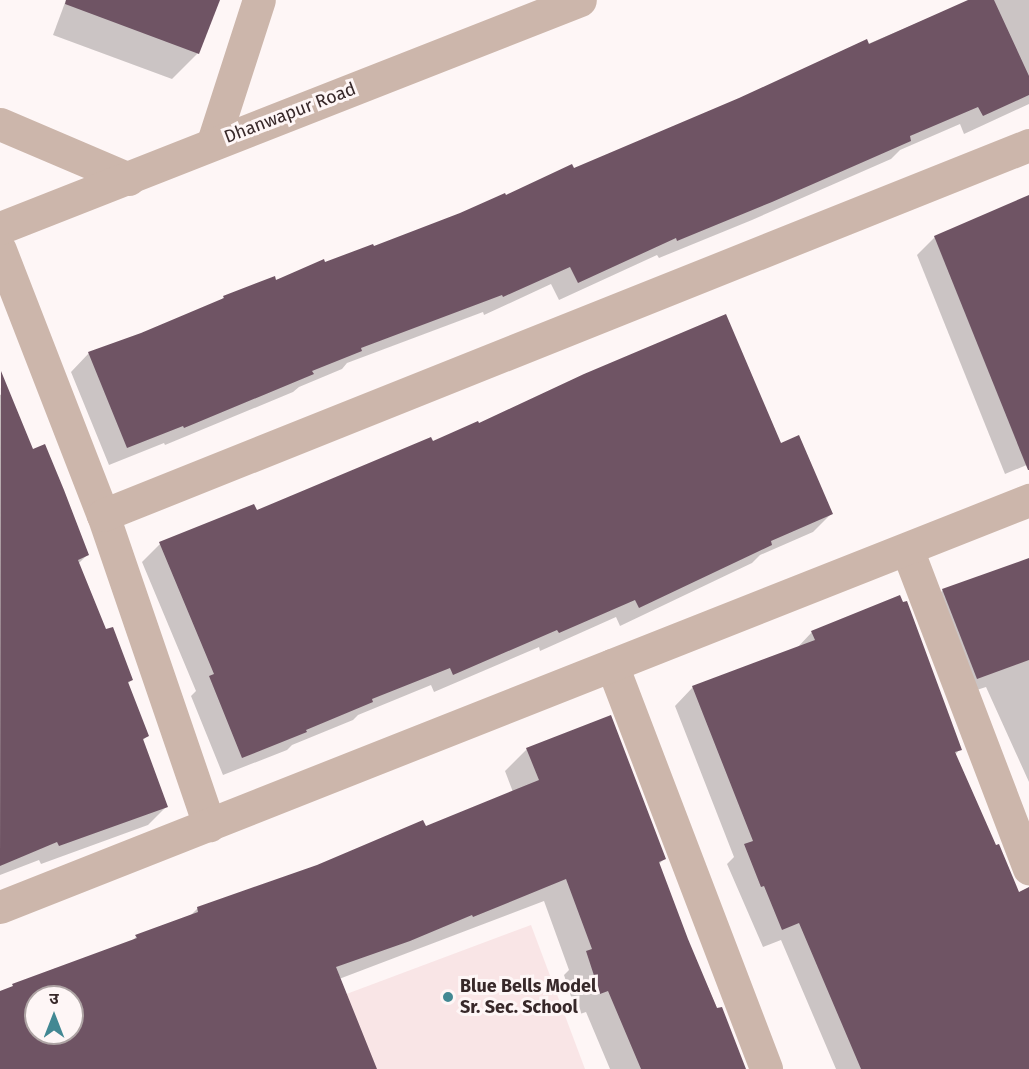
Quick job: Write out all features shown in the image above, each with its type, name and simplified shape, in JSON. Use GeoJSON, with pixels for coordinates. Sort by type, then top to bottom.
{"type":"FeatureCollection","features":[{"type":"Feature","properties":{"kind":"street"},"geometry":{"type":"LineString","coordinates":[[213,142],[259,0]]}},
{"type":"Feature","properties":{"kind":"street","name":"Dhanwapur Road"},"geometry":{"type":"LineString","coordinates":[[0,228],[129,179],[213,142],[580,0]]}},
{"type":"Feature","properties":{"kind":"street"},"geometry":{"type":"LineString","coordinates":[[0,124],[129,179]]}},
{"type":"Feature","properties":{"kind":"street"},"geometry":{"type":"LineString","coordinates":[[103,515],[1029,145]]}},
{"type":"Feature","properties":{"kind":"street"},"geometry":{"type":"LineString","coordinates":[[0,250],[103,515],[209,825]]}},
{"type":"Feature","properties":{"kind":"street"},"geometry":{"type":"LineString","coordinates":[[0,908],[1029,501]]}},
{"type":"Feature","properties":{"kind":"street"},"geometry":{"type":"LineString","coordinates":[[907,549],[1028,864]]}},
{"type":"Feature","properties":{"kind":"street"},"geometry":{"type":"LineString","coordinates":[[612,665],[766,1069]]}},
{"type":"Feature","properties":{"kind":"shaded area","name":"Blue Bells Model Sr. Sec. School"},"geometry":{"type":"Polygon","coordinates":[[[531,925],[585,1069],[146,1069],[531,925]]]}},
{"type":"Feature","properties":{"kind":"building"},"geometry":{"type":"Polygon","coordinates":[[[66,0],[220,0],[199,54],[65,4],[66,0]]]}},
{"type":"Feature","properties":{"kind":"building"},"geometry":{"type":"Polygon","coordinates":[[[968,0],[994,0],[1029,76],[1029,95],[983,116],[978,107],[910,136],[911,141],[772,202],[677,241],[676,238],[578,283],[570,267],[503,297],[502,295],[361,348],[362,351],[312,371],[314,374],[184,428],[183,426],[127,448],[88,352],[141,333],[224,298],[223,296],[275,276],[276,280],[324,259],[325,262],[373,244],[374,246],[505,193],[506,195],[572,164],[574,168],[739,98],[867,39],[869,44],[968,0]]]}},
{"type":"Feature","properties":{"kind":"building"},"geometry":{"type":"Polygon","coordinates":[[[1029,195],[1029,470],[1028,470],[934,236],[1029,195]]]}},
{"type":"Feature","properties":{"kind":"building"},"geometry":{"type":"Polygon","coordinates":[[[726,314],[781,443],[799,435],[833,514],[771,541],[772,545],[639,608],[635,600],[559,633],[557,630],[453,675],[450,668],[372,699],[373,702],[306,730],[307,732],[242,758],[209,676],[214,674],[159,542],[254,504],[257,510],[431,437],[433,441],[478,421],[479,423],[584,374],[726,314]]]}},
{"type":"Feature","properties":{"kind":"building"},"geometry":{"type":"Polygon","coordinates":[[[1,371],[33,449],[45,444],[89,555],[78,560],[106,629],[113,627],[133,680],[128,682],[149,736],[143,739],[168,807],[59,846],[57,842],[0,866],[1,371]]]}},
{"type":"Feature","properties":{"kind":"building"},"geometry":{"type":"Polygon","coordinates":[[[1029,558],[1029,660],[977,679],[942,589],[1029,558]]]}},
{"type":"Feature","properties":{"kind":"building"},"geometry":{"type":"Polygon","coordinates":[[[900,595],[903,602],[907,601],[962,750],[955,752],[996,845],[999,844],[1019,892],[1029,887],[1029,1069],[861,1069],[799,923],[782,930],[764,886],[761,887],[744,844],[753,841],[692,686],[815,640],[811,631],[900,595]]]}},
{"type":"Feature","properties":{"kind":"building"},"geometry":{"type":"Polygon","coordinates":[[[611,715],[666,859],[659,862],[688,939],[717,1008],[722,1007],[746,1069],[641,1069],[608,991],[600,994],[586,951],[592,949],[566,879],[473,917],[472,915],[410,941],[336,967],[377,1069],[0,1069],[0,991],[13,986],[12,984],[137,938],[135,935],[198,912],[197,907],[317,865],[423,820],[426,826],[539,780],[526,748],[611,715]]]}},
{"type":"Feature","properties":{"kind":"place","name":"Blue Bells Model Sr. Sec. School"},"geometry":{"type":"Point","coordinates":[448,997]}}]}
